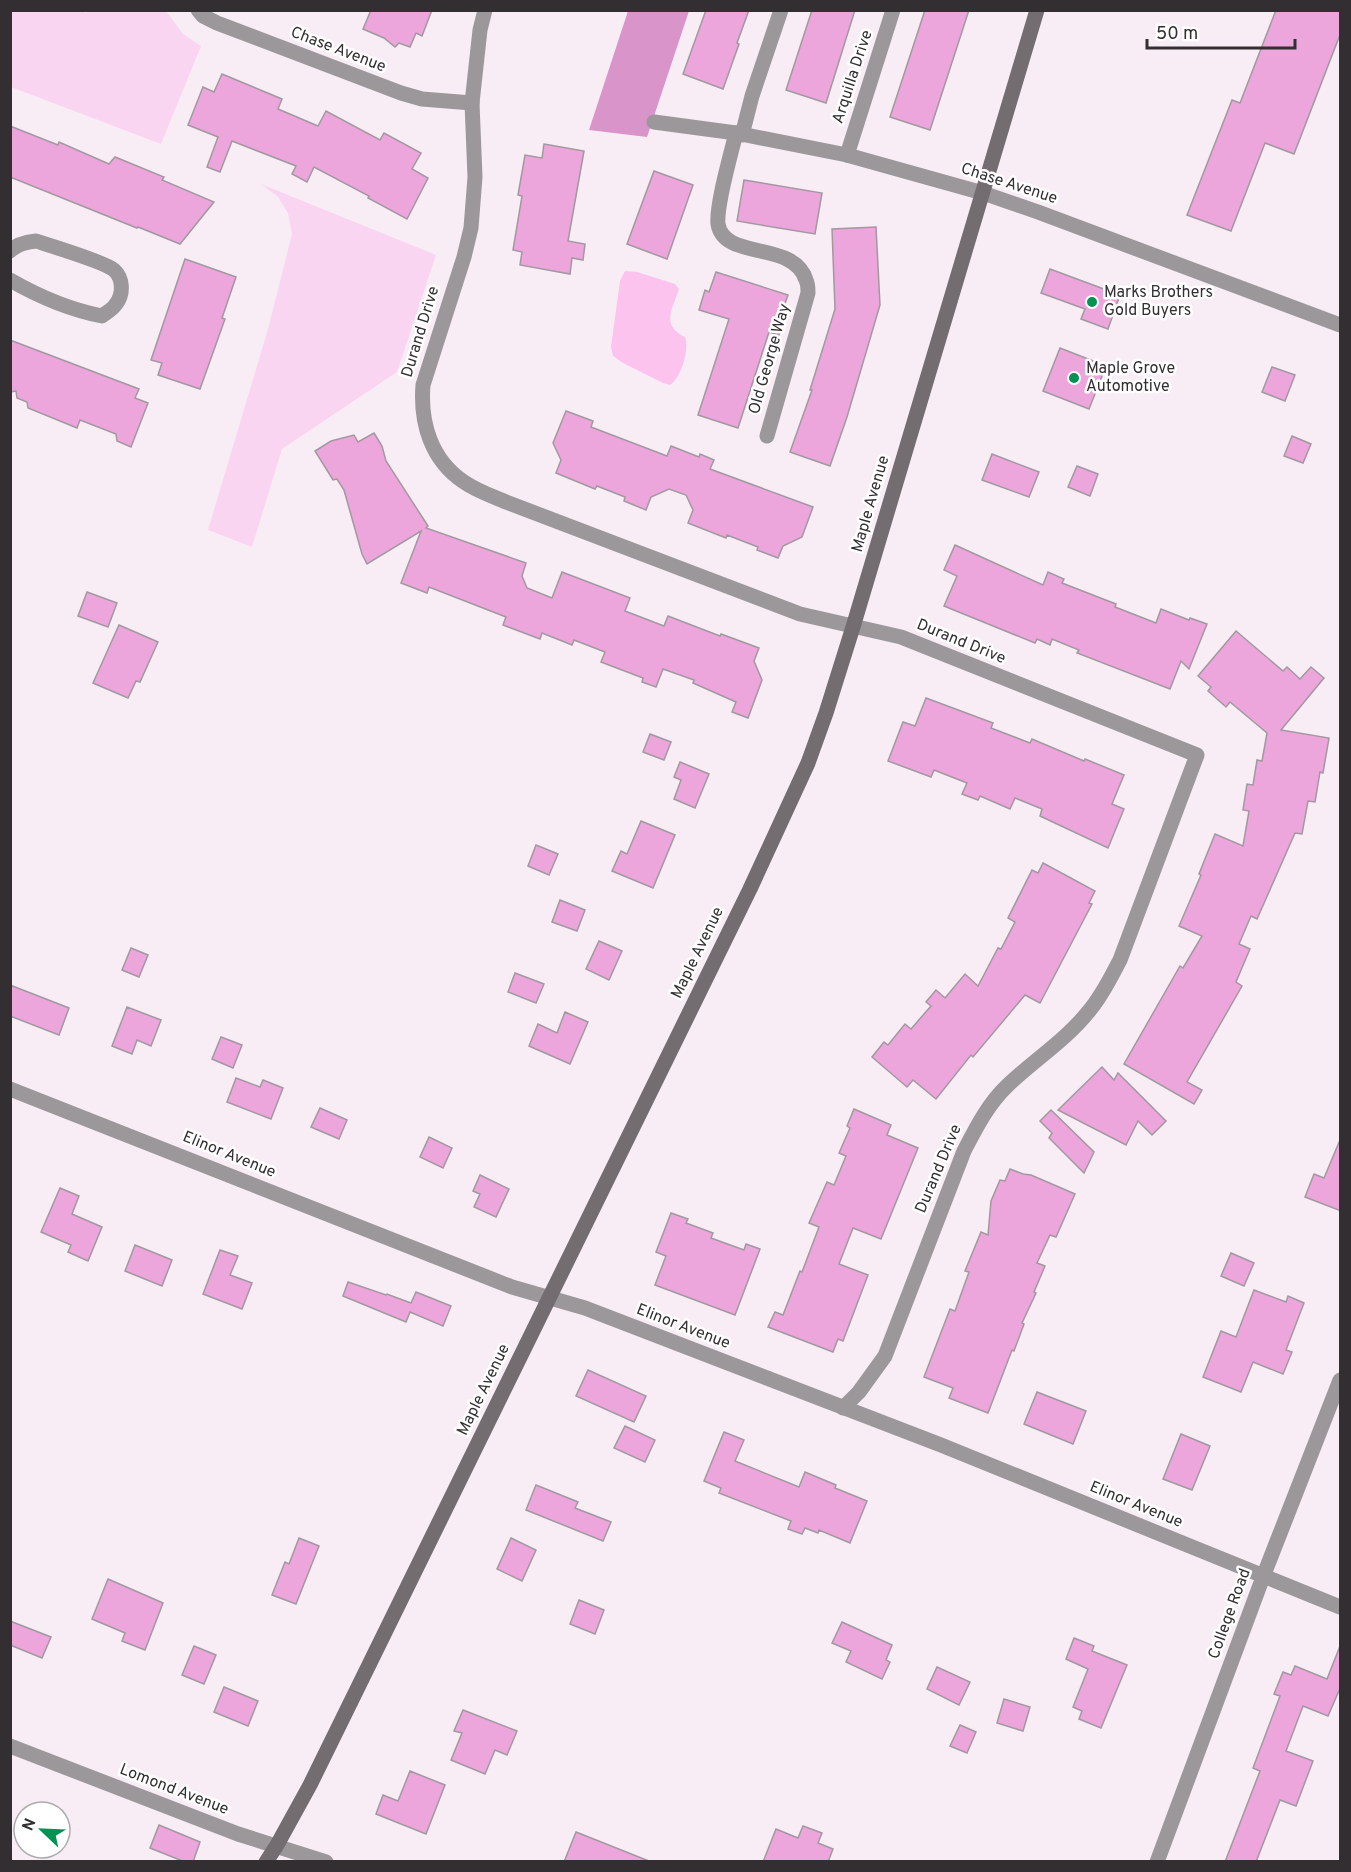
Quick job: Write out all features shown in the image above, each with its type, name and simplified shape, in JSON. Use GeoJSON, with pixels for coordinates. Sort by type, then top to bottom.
{"type":"FeatureCollection","features":[{"type":"Feature","properties":{"kind":"main road","name":"Maple Avenue"},"geometry":{"type":"LineString","coordinates":[[266,1862],[310,1785],[785,815],[808,763],[853,627],[1037,10]]}},
{"type":"Feature","properties":{"kind":"street","name":"Chase Avenue"},"geometry":{"type":"LineString","coordinates":[[198,10],[203,16],[217,23],[400,93],[422,99],[472,103]]}},
{"type":"Feature","properties":{"kind":"street","name":"Durand Drive"},"geometry":{"type":"LineString","coordinates":[[485,10],[478,40],[472,103],[474,177],[471,228],[423,385],[421,401],[426,431],[441,460],[464,482],[506,502],[800,614],[901,637],[1197,755],[1120,960],[1090,1011],[1074,1028],[1005,1087],[990,1104],[964,1151],[885,1356],[859,1392],[843,1408]]}},
{"type":"Feature","properties":{"kind":"street"},"geometry":{"type":"LineString","coordinates":[[739,134],[781,10]]}},
{"type":"Feature","properties":{"kind":"street","name":"Arquilla Drive"},"geometry":{"type":"LineString","coordinates":[[847,154],[893,10]]}},
{"type":"Feature","properties":{"kind":"street","name":"Chase Avenue"},"geometry":{"type":"LineString","coordinates":[[654,122],[739,134],[847,154],[983,193],[1341,325]]}},
{"type":"Feature","properties":{"kind":"street","name":"Old George Way"},"geometry":{"type":"LineString","coordinates":[[739,134],[720,205],[718,223],[721,231],[725,237],[741,246],[787,258],[802,270],[807,280],[808,293],[803,314],[767,436]]}},
{"type":"Feature","properties":{"kind":"street"},"geometry":{"type":"LineString","coordinates":[[10,251],[27,242],[36,241],[97,263],[114,270],[121,282],[121,296],[115,306],[102,316],[87,313],[39,295],[10,280]]}},
{"type":"Feature","properties":{"kind":"street","name":"Elinor Avenue"},"geometry":{"type":"LineString","coordinates":[[10,1089],[512,1287],[585,1308],[843,1408],[1341,1607]]}},
{"type":"Feature","properties":{"kind":"street","name":"College Road"},"geometry":{"type":"LineString","coordinates":[[1157,1862],[1263,1576],[1341,1380]]}},
{"type":"Feature","properties":{"kind":"street","name":"Lomond Avenue"},"geometry":{"type":"LineString","coordinates":[[10,1746],[238,1834],[326,1862]]}},
{"type":"Feature","properties":{"kind":"shaded area"},"geometry":{"type":"Polygon","coordinates":[[[80,10],[86,13],[87,10],[166,11],[183,34],[201,46],[161,144],[11,87],[11,11],[80,10]]]}},
{"type":"Feature","properties":{"kind":"shaded area"},"geometry":{"type":"Polygon","coordinates":[[[628,11],[689,11],[647,137],[589,130],[628,11]]]}},
{"type":"Feature","properties":{"kind":"shaded area"},"geometry":{"type":"Polygon","coordinates":[[[261,184],[436,255],[397,372],[282,449],[252,547],[208,530],[268,329],[292,234],[288,213],[278,197],[261,184]]]}},
{"type":"Feature","properties":{"kind":"shaded area"},"geometry":{"type":"Polygon","coordinates":[[[625,271],[637,272],[675,284],[679,289],[670,316],[673,327],[685,337],[686,349],[681,370],[670,385],[613,356],[611,347],[620,281],[625,271]]]}},
{"type":"Feature","properties":{"kind":"building"},"geometry":{"type":"Polygon","coordinates":[[[371,10],[432,10],[422,36],[416,33],[410,47],[399,43],[395,47],[384,38],[363,29],[371,10]]]}},
{"type":"Feature","properties":{"kind":"building"},"geometry":{"type":"Polygon","coordinates":[[[706,10],[749,10],[723,89],[683,74],[706,10]]]}},
{"type":"Feature","properties":{"kind":"building"},"geometry":{"type":"Polygon","coordinates":[[[812,10],[855,10],[826,103],[786,90],[812,10]]]}},
{"type":"Feature","properties":{"kind":"building"},"geometry":{"type":"Polygon","coordinates":[[[925,10],[969,10],[930,130],[890,117],[925,10]]]}},
{"type":"Feature","properties":{"kind":"building"},"geometry":{"type":"Polygon","coordinates":[[[1276,10],[1341,10],[1341,32],[1294,154],[1265,143],[1231,231],[1187,215],[1232,100],[1240,103],[1276,10]]]}},
{"type":"Feature","properties":{"kind":"building"},"geometry":{"type":"Polygon","coordinates":[[[222,74],[282,99],[278,109],[318,126],[326,111],[380,140],[384,133],[421,153],[412,169],[428,178],[407,219],[314,167],[307,182],[292,174],[296,166],[232,141],[220,172],[207,167],[218,137],[188,125],[203,87],[214,92],[222,74]]]}},
{"type":"Feature","properties":{"kind":"building"},"geometry":{"type":"Polygon","coordinates":[[[10,126],[58,145],[59,142],[109,164],[115,157],[164,177],[162,180],[214,202],[180,244],[137,228],[10,177],[10,126]]]}},
{"type":"Feature","properties":{"kind":"building"},"geometry":{"type":"Polygon","coordinates":[[[544,144],[584,151],[568,241],[585,244],[583,260],[572,258],[570,274],[520,265],[522,252],[513,250],[522,196],[518,195],[525,155],[542,158],[544,144]]]}},
{"type":"Feature","properties":{"kind":"building"},"geometry":{"type":"Polygon","coordinates":[[[654,171],[693,185],[667,259],[627,244],[654,171]]]}},
{"type":"Feature","properties":{"kind":"building"},"geometry":{"type":"Polygon","coordinates":[[[744,180],[822,193],[815,234],[737,221],[744,180]]]}},
{"type":"Feature","properties":{"kind":"building"},"geometry":{"type":"Polygon","coordinates":[[[876,227],[880,305],[830,466],[790,452],[812,390],[810,390],[835,309],[832,229],[876,227]]]}},
{"type":"Feature","properties":{"kind":"building"},"geometry":{"type":"Polygon","coordinates":[[[185,259],[236,277],[222,318],[225,319],[200,389],[158,375],[162,363],[151,360],[185,259]]]}},
{"type":"Feature","properties":{"kind":"building","name":"Marks Brothers Gold Buyers"},"geometry":{"type":"Polygon","coordinates":[[[1050,269],[1120,295],[1108,329],[1081,319],[1085,309],[1041,293],[1050,269]]]}},
{"type":"Feature","properties":{"kind":"building"},"geometry":{"type":"Polygon","coordinates":[[[716,272],[788,295],[781,315],[784,316],[779,335],[769,332],[738,428],[698,415],[729,319],[699,310],[705,290],[709,292],[716,272]]]}},
{"type":"Feature","properties":{"kind":"building"},"geometry":{"type":"Polygon","coordinates":[[[10,340],[139,389],[135,398],[148,403],[131,447],[117,441],[116,434],[80,420],[77,428],[28,408],[27,402],[17,398],[16,391],[10,392],[10,340]]]}},
{"type":"Feature","properties":{"kind":"building","name":"Maple Grove Automotive"},"geometry":{"type":"Polygon","coordinates":[[[1060,348],[1106,366],[1089,409],[1043,391],[1060,348]]]}},
{"type":"Feature","properties":{"kind":"building"},"geometry":{"type":"Polygon","coordinates":[[[1272,367],[1295,375],[1285,401],[1262,392],[1272,367]]]}},
{"type":"Feature","properties":{"kind":"building"},"geometry":{"type":"Polygon","coordinates":[[[566,411],[593,421],[591,427],[667,456],[671,446],[699,457],[700,454],[714,460],[710,469],[813,507],[802,537],[783,546],[778,558],[757,550],[758,547],[727,535],[726,538],[688,523],[693,510],[686,495],[669,489],[651,497],[646,510],[624,501],[625,497],[597,486],[595,489],[556,473],[561,460],[553,443],[566,411]]]}},
{"type":"Feature","properties":{"kind":"building"},"geometry":{"type":"Polygon","coordinates":[[[374,433],[382,446],[386,461],[428,526],[426,528],[526,563],[522,576],[527,588],[552,598],[562,572],[630,598],[625,611],[664,626],[668,616],[759,648],[754,661],[762,680],[748,718],[732,712],[736,702],[693,683],[694,680],[663,669],[656,687],[642,682],[643,678],[601,662],[605,652],[574,640],[572,645],[542,633],[540,639],[503,625],[506,617],[429,587],[427,593],[401,583],[421,531],[367,564],[362,554],[344,490],[337,479],[333,480],[315,451],[331,441],[354,435],[358,442],[374,433]]]}},
{"type":"Feature","properties":{"kind":"building"},"geometry":{"type":"Polygon","coordinates":[[[1292,436],[1311,444],[1303,463],[1284,456],[1292,436]]]}},
{"type":"Feature","properties":{"kind":"building"},"geometry":{"type":"Polygon","coordinates":[[[992,454],[1039,472],[1029,497],[982,480],[992,454]]]}},
{"type":"Feature","properties":{"kind":"building"},"geometry":{"type":"Polygon","coordinates":[[[1077,466],[1098,474],[1090,496],[1068,487],[1077,466]]]}},
{"type":"Feature","properties":{"kind":"building"},"geometry":{"type":"Polygon","coordinates":[[[955,545],[1043,585],[1048,572],[1064,579],[1062,583],[1116,604],[1115,607],[1156,623],[1161,609],[1207,624],[1189,669],[1181,661],[1170,689],[1077,653],[1079,650],[1052,639],[1050,645],[1037,639],[1035,643],[944,606],[957,576],[944,570],[955,545]]]}},
{"type":"Feature","properties":{"kind":"building"},"geometry":{"type":"Polygon","coordinates":[[[87,592],[117,603],[108,627],[78,616],[87,592]]]}},
{"type":"Feature","properties":{"kind":"building"},"geometry":{"type":"Polygon","coordinates":[[[119,625],[158,642],[140,682],[136,681],[128,698],[93,683],[119,625]]]}},
{"type":"Feature","properties":{"kind":"building"},"geometry":{"type":"Polygon","coordinates":[[[1236,631],[1283,671],[1287,667],[1300,679],[1311,667],[1324,678],[1281,730],[1329,738],[1315,802],[1308,801],[1302,834],[1295,833],[1257,919],[1251,916],[1239,944],[1250,949],[1236,982],[1242,986],[1187,1082],[1202,1090],[1194,1104],[1124,1064],[1180,966],[1183,968],[1202,936],[1179,926],[1201,875],[1199,874],[1215,834],[1243,846],[1249,811],[1243,810],[1247,784],[1253,785],[1257,760],[1262,761],[1267,733],[1230,702],[1226,707],[1208,691],[1211,687],[1198,676],[1236,631]]]}},
{"type":"Feature","properties":{"kind":"building"},"geometry":{"type":"Polygon","coordinates":[[[926,698],[993,723],[991,728],[1030,743],[1032,739],[1124,775],[1112,804],[1124,809],[1108,848],[1040,816],[1042,809],[1015,798],[1010,809],[980,796],[978,800],[962,794],[967,783],[934,770],[931,777],[888,761],[903,722],[915,726],[926,698]]]}},
{"type":"Feature","properties":{"kind":"building"},"geometry":{"type":"Polygon","coordinates":[[[650,734],[671,742],[664,760],[643,752],[650,734]]]}},
{"type":"Feature","properties":{"kind":"building"},"geometry":{"type":"Polygon","coordinates":[[[680,762],[709,774],[695,808],[674,799],[681,780],[674,777],[680,762]]]}},
{"type":"Feature","properties":{"kind":"building"},"geometry":{"type":"Polygon","coordinates":[[[641,821],[675,835],[653,888],[612,871],[621,851],[627,854],[641,821]]]}},
{"type":"Feature","properties":{"kind":"building"},"geometry":{"type":"Polygon","coordinates":[[[536,845],[558,854],[549,875],[528,866],[536,845]]]}},
{"type":"Feature","properties":{"kind":"building"},"geometry":{"type":"Polygon","coordinates":[[[1043,863],[1095,891],[1089,903],[1092,904],[1040,1003],[1025,995],[973,1057],[971,1055],[936,1099],[913,1080],[907,1087],[872,1057],[884,1042],[888,1045],[905,1024],[911,1029],[931,1006],[926,1002],[936,990],[945,998],[965,974],[978,986],[1015,922],[1008,918],[1032,870],[1038,873],[1043,863]]]}},
{"type":"Feature","properties":{"kind":"building"},"geometry":{"type":"Polygon","coordinates":[[[560,900],[585,910],[577,931],[552,922],[560,900]]]}},
{"type":"Feature","properties":{"kind":"building"},"geometry":{"type":"Polygon","coordinates":[[[599,941],[622,951],[609,980],[586,969],[599,941]]]}},
{"type":"Feature","properties":{"kind":"building"},"geometry":{"type":"Polygon","coordinates":[[[131,948],[148,955],[139,977],[122,970],[131,948]]]}},
{"type":"Feature","properties":{"kind":"building"},"geometry":{"type":"Polygon","coordinates":[[[515,973],[544,984],[536,1003],[508,992],[515,973]]]}},
{"type":"Feature","properties":{"kind":"building"},"geometry":{"type":"Polygon","coordinates":[[[10,985],[69,1008],[59,1035],[10,1016],[10,985]]]}},
{"type":"Feature","properties":{"kind":"building"},"geometry":{"type":"Polygon","coordinates":[[[127,1007],[161,1020],[151,1046],[137,1040],[132,1054],[112,1046],[127,1007]]]}},
{"type":"Feature","properties":{"kind":"building"},"geometry":{"type":"Polygon","coordinates":[[[565,1012],[588,1022],[570,1064],[529,1046],[538,1024],[557,1033],[565,1012]]]}},
{"type":"Feature","properties":{"kind":"building"},"geometry":{"type":"Polygon","coordinates":[[[221,1037],[242,1045],[233,1068],[212,1059],[221,1037]]]}},
{"type":"Feature","properties":{"kind":"building"},"geometry":{"type":"Polygon","coordinates":[[[1102,1067],[1114,1080],[1118,1073],[1166,1121],[1152,1135],[1138,1121],[1126,1145],[1058,1110],[1102,1067]]]}},
{"type":"Feature","properties":{"kind":"building"},"geometry":{"type":"Polygon","coordinates":[[[236,1078],[260,1087],[263,1080],[283,1088],[271,1119],[227,1102],[236,1078]]]}},
{"type":"Feature","properties":{"kind":"building"},"geometry":{"type":"Polygon","coordinates":[[[320,1108],[347,1120],[339,1139],[311,1127],[320,1108]]]}},
{"type":"Feature","properties":{"kind":"building"},"geometry":{"type":"Polygon","coordinates":[[[854,1109],[891,1125],[887,1135],[918,1148],[881,1239],[853,1228],[839,1264],[868,1275],[843,1341],[838,1339],[833,1352],[768,1327],[775,1312],[783,1315],[800,1271],[802,1272],[819,1227],[809,1223],[827,1182],[834,1185],[846,1156],[839,1153],[850,1128],[847,1126],[854,1109]]]}},
{"type":"Feature","properties":{"kind":"building"},"geometry":{"type":"Polygon","coordinates":[[[1051,1110],[1094,1152],[1084,1173],[1049,1138],[1052,1133],[1040,1121],[1051,1110]]]}},
{"type":"Feature","properties":{"kind":"building"},"geometry":{"type":"Polygon","coordinates":[[[429,1137],[452,1148],[443,1168],[420,1157],[429,1137]]]}},
{"type":"Feature","properties":{"kind":"building"},"geometry":{"type":"Polygon","coordinates":[[[1340,1140],[1341,1211],[1305,1197],[1314,1174],[1324,1178],[1340,1140]]]}},
{"type":"Feature","properties":{"kind":"building"},"geometry":{"type":"Polygon","coordinates":[[[1010,1169],[1031,1175],[1075,1194],[1056,1237],[1050,1235],[1037,1263],[1045,1266],[1022,1323],[1024,1324],[1014,1351],[1012,1350],[988,1413],[949,1398],[953,1388],[924,1377],[950,1309],[955,1311],[969,1272],[965,1271],[981,1232],[988,1235],[991,1201],[1000,1180],[1005,1181],[1010,1169]]]}},
{"type":"Feature","properties":{"kind":"building"},"geometry":{"type":"Polygon","coordinates":[[[480,1175],[509,1189],[496,1217],[474,1207],[480,1194],[473,1191],[480,1175]]]}},
{"type":"Feature","properties":{"kind":"building"},"geometry":{"type":"Polygon","coordinates":[[[60,1188],[79,1196],[72,1214],[102,1227],[88,1261],[68,1252],[71,1245],[41,1232],[60,1188]]]}},
{"type":"Feature","properties":{"kind":"building"},"geometry":{"type":"Polygon","coordinates":[[[671,1213],[688,1219],[686,1223],[713,1233],[711,1238],[744,1250],[746,1244],[760,1249],[735,1315],[655,1285],[666,1256],[656,1252],[671,1213]]]}},
{"type":"Feature","properties":{"kind":"building"},"geometry":{"type":"Polygon","coordinates":[[[135,1245],[172,1260],[162,1286],[125,1271],[135,1245]]]}},
{"type":"Feature","properties":{"kind":"building"},"geometry":{"type":"Polygon","coordinates":[[[220,1250],[238,1256],[230,1275],[252,1283],[242,1309],[203,1294],[220,1250]]]}},
{"type":"Feature","properties":{"kind":"building"},"geometry":{"type":"Polygon","coordinates":[[[1231,1253],[1254,1263],[1244,1286],[1221,1276],[1231,1253]]]}},
{"type":"Feature","properties":{"kind":"building"},"geometry":{"type":"Polygon","coordinates":[[[348,1282],[411,1303],[416,1292],[451,1306],[443,1326],[410,1312],[406,1322],[343,1296],[348,1282]]]}},
{"type":"Feature","properties":{"kind":"building"},"geometry":{"type":"Polygon","coordinates":[[[1254,1290],[1286,1302],[1288,1296],[1304,1303],[1286,1350],[1292,1352],[1283,1374],[1253,1362],[1241,1392],[1203,1377],[1221,1331],[1236,1337],[1254,1290]]]}},
{"type":"Feature","properties":{"kind":"building"},"geometry":{"type":"Polygon","coordinates":[[[588,1370],[646,1396],[634,1422],[576,1396],[588,1370]]]}},
{"type":"Feature","properties":{"kind":"building"},"geometry":{"type":"Polygon","coordinates":[[[1037,1392],[1086,1411],[1073,1444],[1024,1424],[1037,1392]]]}},
{"type":"Feature","properties":{"kind":"building"},"geometry":{"type":"Polygon","coordinates":[[[625,1426],[655,1440],[645,1462],[614,1448],[625,1426]]]}},
{"type":"Feature","properties":{"kind":"building"},"geometry":{"type":"Polygon","coordinates":[[[724,1432],[744,1440],[735,1461],[799,1487],[805,1472],[867,1501],[850,1543],[819,1530],[818,1533],[805,1528],[802,1534],[788,1529],[791,1521],[719,1493],[721,1488],[704,1481],[724,1432]]]}},
{"type":"Feature","properties":{"kind":"building"},"geometry":{"type":"Polygon","coordinates":[[[1181,1434],[1210,1446],[1192,1490],[1163,1479],[1181,1434]]]}},
{"type":"Feature","properties":{"kind":"building"},"geometry":{"type":"Polygon","coordinates":[[[536,1485],[578,1502],[575,1508],[611,1522],[603,1541],[526,1510],[536,1485]]]}},
{"type":"Feature","properties":{"kind":"building"},"geometry":{"type":"Polygon","coordinates":[[[299,1538],[319,1546],[296,1604],[272,1595],[285,1562],[289,1564],[299,1538]]]}},
{"type":"Feature","properties":{"kind":"building"},"geometry":{"type":"Polygon","coordinates":[[[511,1538],[536,1550],[522,1581],[497,1569],[511,1538]]]}},
{"type":"Feature","properties":{"kind":"building"},"geometry":{"type":"Polygon","coordinates":[[[108,1579],[163,1603],[145,1650],[122,1641],[125,1633],[92,1619],[108,1579]]]}},
{"type":"Feature","properties":{"kind":"building"},"geometry":{"type":"Polygon","coordinates":[[[579,1600],[604,1610],[595,1634],[570,1624],[579,1600]]]}},
{"type":"Feature","properties":{"kind":"building"},"geometry":{"type":"Polygon","coordinates":[[[10,1621],[51,1637],[42,1658],[10,1645],[10,1621]]]}},
{"type":"Feature","properties":{"kind":"building"},"geometry":{"type":"Polygon","coordinates":[[[842,1622],[892,1645],[886,1660],[890,1662],[882,1679],[846,1662],[851,1651],[832,1643],[842,1622]]]}},
{"type":"Feature","properties":{"kind":"building"},"geometry":{"type":"Polygon","coordinates":[[[1074,1638],[1094,1646],[1092,1651],[1127,1665],[1101,1728],[1079,1719],[1082,1711],[1073,1707],[1088,1669],[1066,1659],[1074,1638]]]}},
{"type":"Feature","properties":{"kind":"building"},"geometry":{"type":"Polygon","coordinates":[[[194,1646],[216,1655],[204,1684],[182,1675],[194,1646]]]}},
{"type":"Feature","properties":{"kind":"building"},"geometry":{"type":"Polygon","coordinates":[[[1340,1646],[1341,1686],[1328,1716],[1303,1706],[1286,1751],[1313,1761],[1296,1806],[1280,1800],[1256,1862],[1225,1862],[1260,1771],[1253,1768],[1280,1696],[1274,1694],[1283,1672],[1291,1675],[1295,1666],[1327,1679],[1340,1646]]]}},
{"type":"Feature","properties":{"kind":"building"},"geometry":{"type":"Polygon","coordinates":[[[937,1667],[970,1682],[959,1705],[927,1689],[937,1667]]]}},
{"type":"Feature","properties":{"kind":"building"},"geometry":{"type":"Polygon","coordinates":[[[224,1687],[258,1701],[248,1726],[214,1712],[224,1687]]]}},
{"type":"Feature","properties":{"kind":"building"},"geometry":{"type":"Polygon","coordinates":[[[1004,1699],[1030,1707],[1023,1731],[997,1723],[1004,1699]]]}},
{"type":"Feature","properties":{"kind":"building"},"geometry":{"type":"Polygon","coordinates":[[[463,1710],[517,1731],[507,1755],[495,1750],[485,1774],[451,1760],[462,1733],[454,1731],[463,1710]]]}},
{"type":"Feature","properties":{"kind":"building"},"geometry":{"type":"Polygon","coordinates":[[[960,1725],[976,1732],[967,1753],[950,1746],[960,1725]]]}},
{"type":"Feature","properties":{"kind":"building"},"geometry":{"type":"Polygon","coordinates":[[[410,1771],[445,1785],[426,1834],[376,1814],[383,1795],[398,1801],[410,1771]]]}},
{"type":"Feature","properties":{"kind":"building"},"geometry":{"type":"Polygon","coordinates":[[[159,1825],[200,1842],[193,1862],[185,1862],[150,1848],[159,1825]]]}},
{"type":"Feature","properties":{"kind":"building"},"geometry":{"type":"Polygon","coordinates":[[[803,1826],[822,1833],[818,1843],[833,1849],[828,1862],[763,1862],[776,1829],[798,1838],[803,1826]]]}},
{"type":"Feature","properties":{"kind":"building"},"geometry":{"type":"Polygon","coordinates":[[[576,1832],[649,1861],[649,1862],[564,1862],[576,1832]]]}},
{"type":"Feature","properties":{"kind":"place","name":"Marks Brothers Gold Buyers"},"geometry":{"type":"Point","coordinates":[1092,302]}},
{"type":"Feature","properties":{"kind":"place","name":"Maple Grove Automotive"},"geometry":{"type":"Point","coordinates":[1074,378]}}]}
